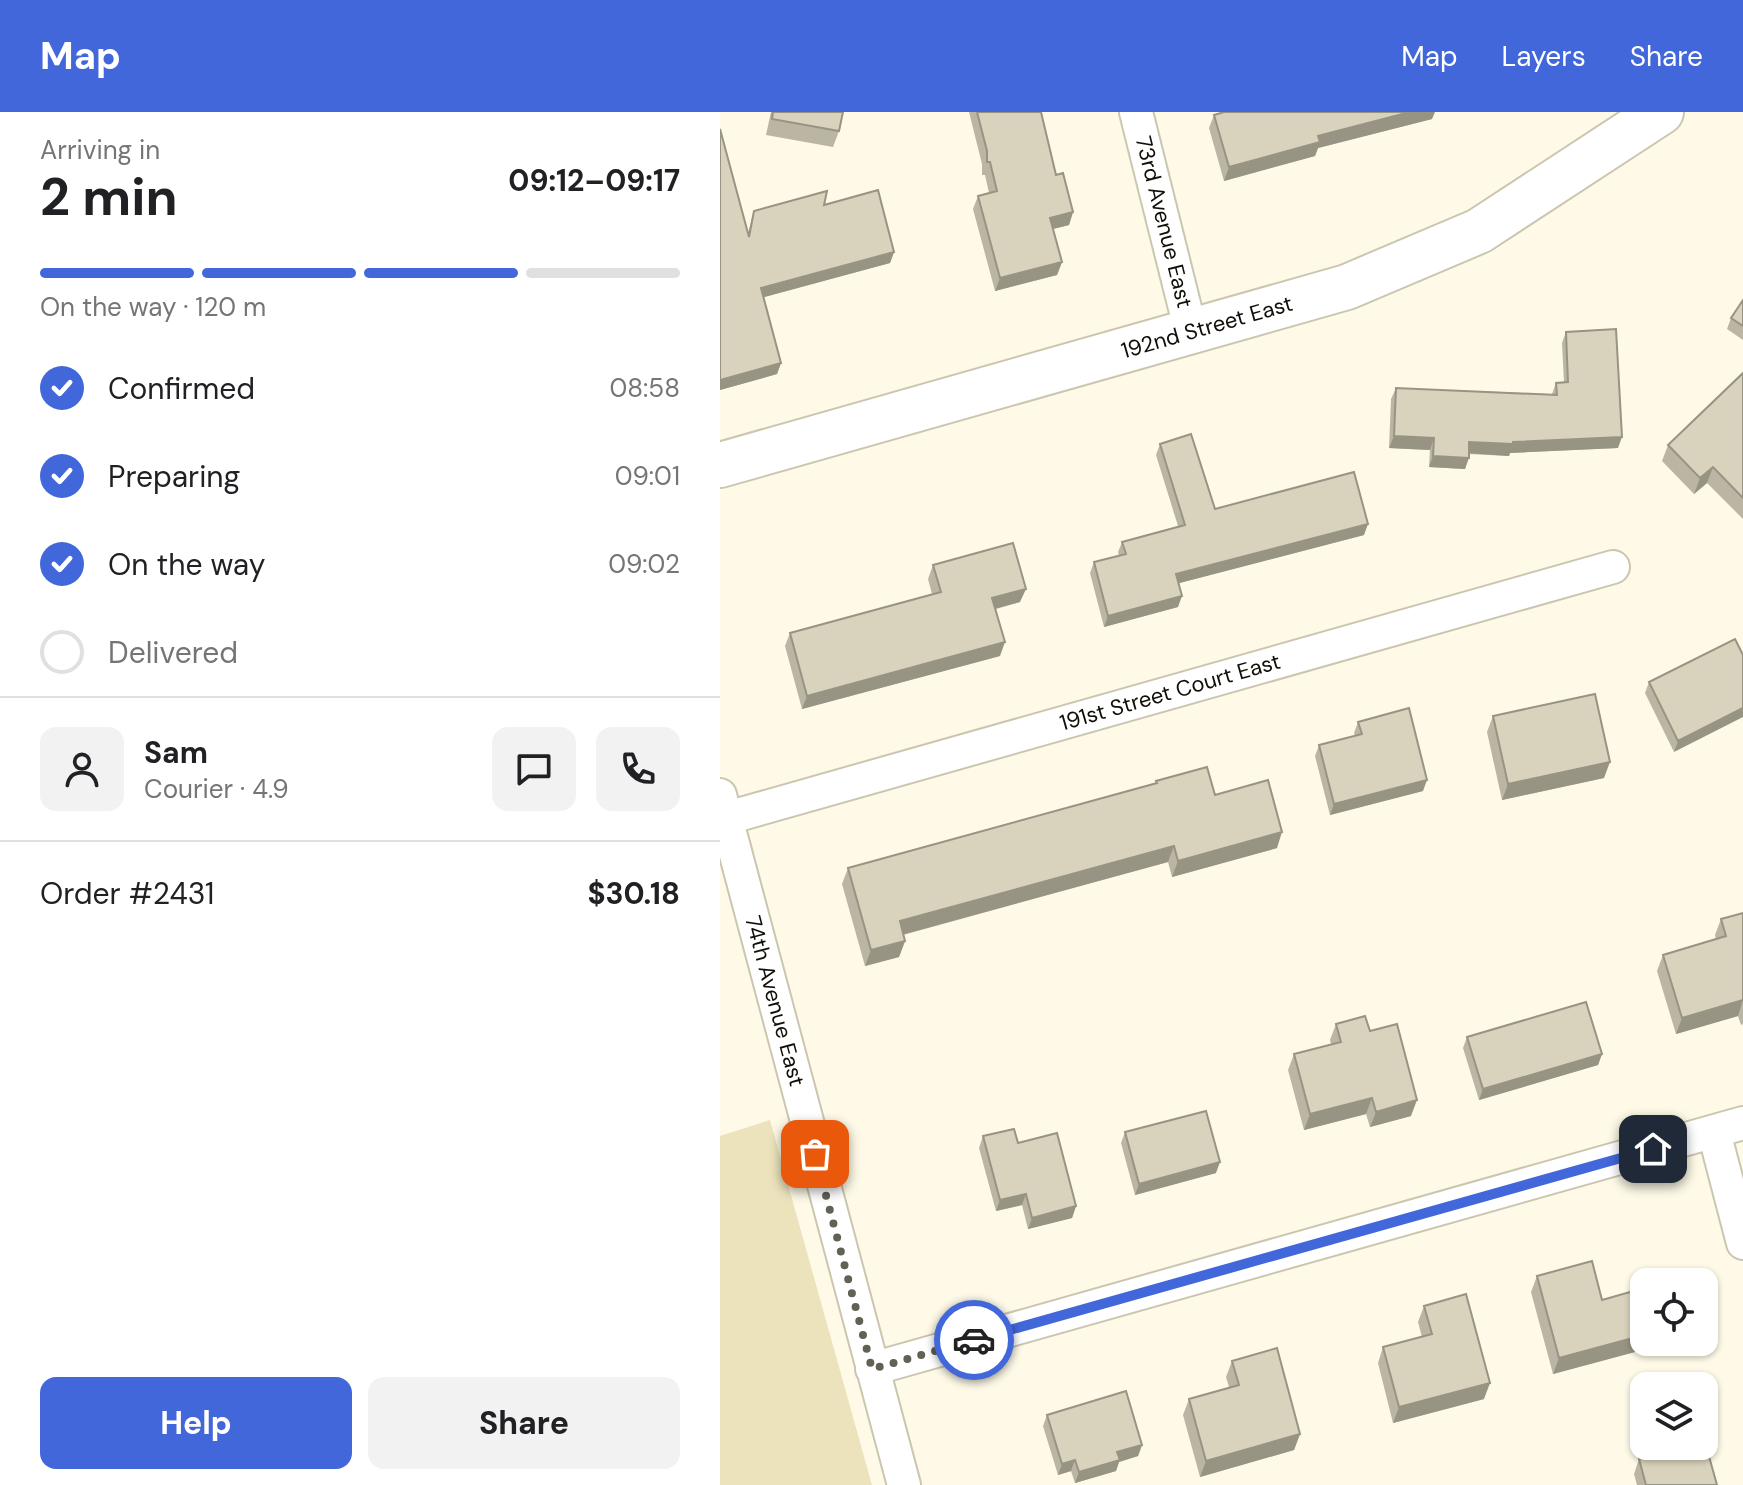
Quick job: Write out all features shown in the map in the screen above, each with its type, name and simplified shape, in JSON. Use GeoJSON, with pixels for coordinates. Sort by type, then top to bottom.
{"type":"FeatureCollection","features":[{"type":"Feature","properties":{"kind":"street","name":"73rd Avenue East"},"geometry":{"type":"LineString","coordinates":[[1136,112],[1191,332]]}},
{"type":"Feature","properties":{"kind":"street","name":"192nd Street East"},"geometry":{"type":"LineString","coordinates":[[720,465],[1347,287],[1479,231],[1661,112]]}},
{"type":"Feature","properties":{"kind":"street","name":"191st Street Court East"},"geometry":{"type":"LineString","coordinates":[[723,806],[1613,567]]}},
{"type":"Feature","properties":{"kind":"street","name":"74th Avenue East"},"geometry":{"type":"LineString","coordinates":[[723,806],[904,1485]]}},
{"type":"Feature","properties":{"kind":"street"},"geometry":{"type":"LineString","coordinates":[[872,1369],[1728,1128],[1743,1243]]}},
{"type":"Feature","properties":{"kind":"shaded area"},"geometry":{"type":"Polygon","coordinates":[[[770,1120],[872,1485],[720,1485],[720,1136],[770,1120]]]}},
{"type":"Feature","properties":{"kind":"building"},"geometry":{"type":"Polygon","coordinates":[[[773,112],[843,112],[839,131],[772,119],[773,112]]]}},
{"type":"Feature","properties":{"kind":"building"},"geometry":{"type":"Polygon","coordinates":[[[977,112],[1041,112],[1056,175],[1063,173],[1073,212],[1050,218],[1062,262],[1000,278],[978,196],[997,191],[990,162],[987,162],[977,112]]]}},
{"type":"Feature","properties":{"kind":"building"},"geometry":{"type":"Polygon","coordinates":[[[1224,112],[1410,112],[1318,136],[1320,142],[1229,167],[1214,115],[1224,112]]]}},
{"type":"Feature","properties":{"kind":"building"},"geometry":{"type":"Polygon","coordinates":[[[720,129],[749,237],[754,211],[827,191],[824,205],[878,190],[894,252],[761,288],[781,363],[720,380],[720,129]]]}},
{"type":"Feature","properties":{"kind":"building"},"geometry":{"type":"Polygon","coordinates":[[[1743,300],[1743,326],[1731,318],[1743,300]]]}},
{"type":"Feature","properties":{"kind":"building"},"geometry":{"type":"Polygon","coordinates":[[[1616,329],[1622,437],[1513,444],[1469,442],[1469,458],[1433,456],[1434,438],[1394,436],[1396,388],[1557,395],[1556,383],[1568,382],[1566,332],[1616,329]]]}},
{"type":"Feature","properties":{"kind":"building"},"geometry":{"type":"Polygon","coordinates":[[[1743,373],[1743,498],[1713,467],[1700,478],[1668,445],[1743,373]]]}},
{"type":"Feature","properties":{"kind":"building"},"geometry":{"type":"Polygon","coordinates":[[[1191,434],[1215,509],[1354,472],[1368,524],[1176,574],[1182,596],[1108,616],[1094,562],[1126,554],[1122,542],[1185,525],[1160,444],[1191,434]]]}},
{"type":"Feature","properties":{"kind":"building"},"geometry":{"type":"Polygon","coordinates":[[[1013,543],[1026,589],[992,598],[1005,642],[807,696],[790,633],[941,592],[933,565],[1013,543]]]}},
{"type":"Feature","properties":{"kind":"building"},"geometry":{"type":"Polygon","coordinates":[[[1735,639],[1743,655],[1743,708],[1678,741],[1649,682],[1735,639]]]}},
{"type":"Feature","properties":{"kind":"building"},"geometry":{"type":"Polygon","coordinates":[[[1595,694],[1610,762],[1508,784],[1493,716],[1595,694]]]}},
{"type":"Feature","properties":{"kind":"building"},"geometry":{"type":"Polygon","coordinates":[[[1409,708],[1427,780],[1334,804],[1319,745],[1362,734],[1358,722],[1409,708]]]}},
{"type":"Feature","properties":{"kind":"building"},"geometry":{"type":"Polygon","coordinates":[[[1207,767],[1215,795],[1268,780],[1282,832],[1178,861],[1174,846],[900,921],[905,941],[871,950],[848,868],[1207,767]]]}},
{"type":"Feature","properties":{"kind":"building"},"geometry":{"type":"Polygon","coordinates":[[[1743,913],[1743,1000],[1682,1018],[1663,955],[1726,936],[1721,919],[1743,913]]]}},
{"type":"Feature","properties":{"kind":"building"},"geometry":{"type":"Polygon","coordinates":[[[1586,1002],[1602,1054],[1483,1089],[1467,1037],[1586,1002]]]}},
{"type":"Feature","properties":{"kind":"building"},"geometry":{"type":"Polygon","coordinates":[[[1365,1016],[1370,1031],[1397,1024],[1417,1100],[1376,1112],[1372,1098],[1310,1114],[1294,1054],[1341,1042],[1336,1024],[1365,1016]]]}},
{"type":"Feature","properties":{"kind":"building"},"geometry":{"type":"Polygon","coordinates":[[[1206,1111],[1220,1162],[1139,1184],[1125,1132],[1206,1111]]]}},
{"type":"Feature","properties":{"kind":"building"},"geometry":{"type":"Polygon","coordinates":[[[1014,1129],[1018,1143],[1057,1133],[1076,1206],[1032,1218],[1026,1194],[1000,1200],[983,1136],[1014,1129]]]}},
{"type":"Feature","properties":{"kind":"building"},"geometry":{"type":"Polygon","coordinates":[[[1592,1261],[1602,1300],[1630,1292],[1630,1339],[1559,1358],[1537,1276],[1592,1261]]]}},
{"type":"Feature","properties":{"kind":"building"},"geometry":{"type":"Polygon","coordinates":[[[1466,1294],[1490,1383],[1399,1407],[1383,1347],[1432,1334],[1424,1306],[1466,1294]]]}},
{"type":"Feature","properties":{"kind":"building"},"geometry":{"type":"Polygon","coordinates":[[[1277,1348],[1300,1434],[1206,1461],[1189,1399],[1239,1385],[1232,1361],[1277,1348]]]}},
{"type":"Feature","properties":{"kind":"building"},"geometry":{"type":"Polygon","coordinates":[[[1126,1391],[1142,1445],[1117,1452],[1120,1460],[1079,1472],[1075,1460],[1062,1464],[1047,1415],[1126,1391]]]}},
{"type":"Feature","properties":{"kind":"building"},"geometry":{"type":"Polygon","coordinates":[[[1639,1460],[1710,1460],[1717,1485],[1646,1485],[1639,1460]]]}},
{"type":"Feature","properties":{"kind":"way so far"},"geometry":{"type":"LineString","coordinates":[[815,1154],[872,1369],[974,1340]]}},
{"type":"Feature","properties":{"kind":"route"},"geometry":{"type":"LineString","coordinates":[[974,1340],[1653,1149]]}}]}
